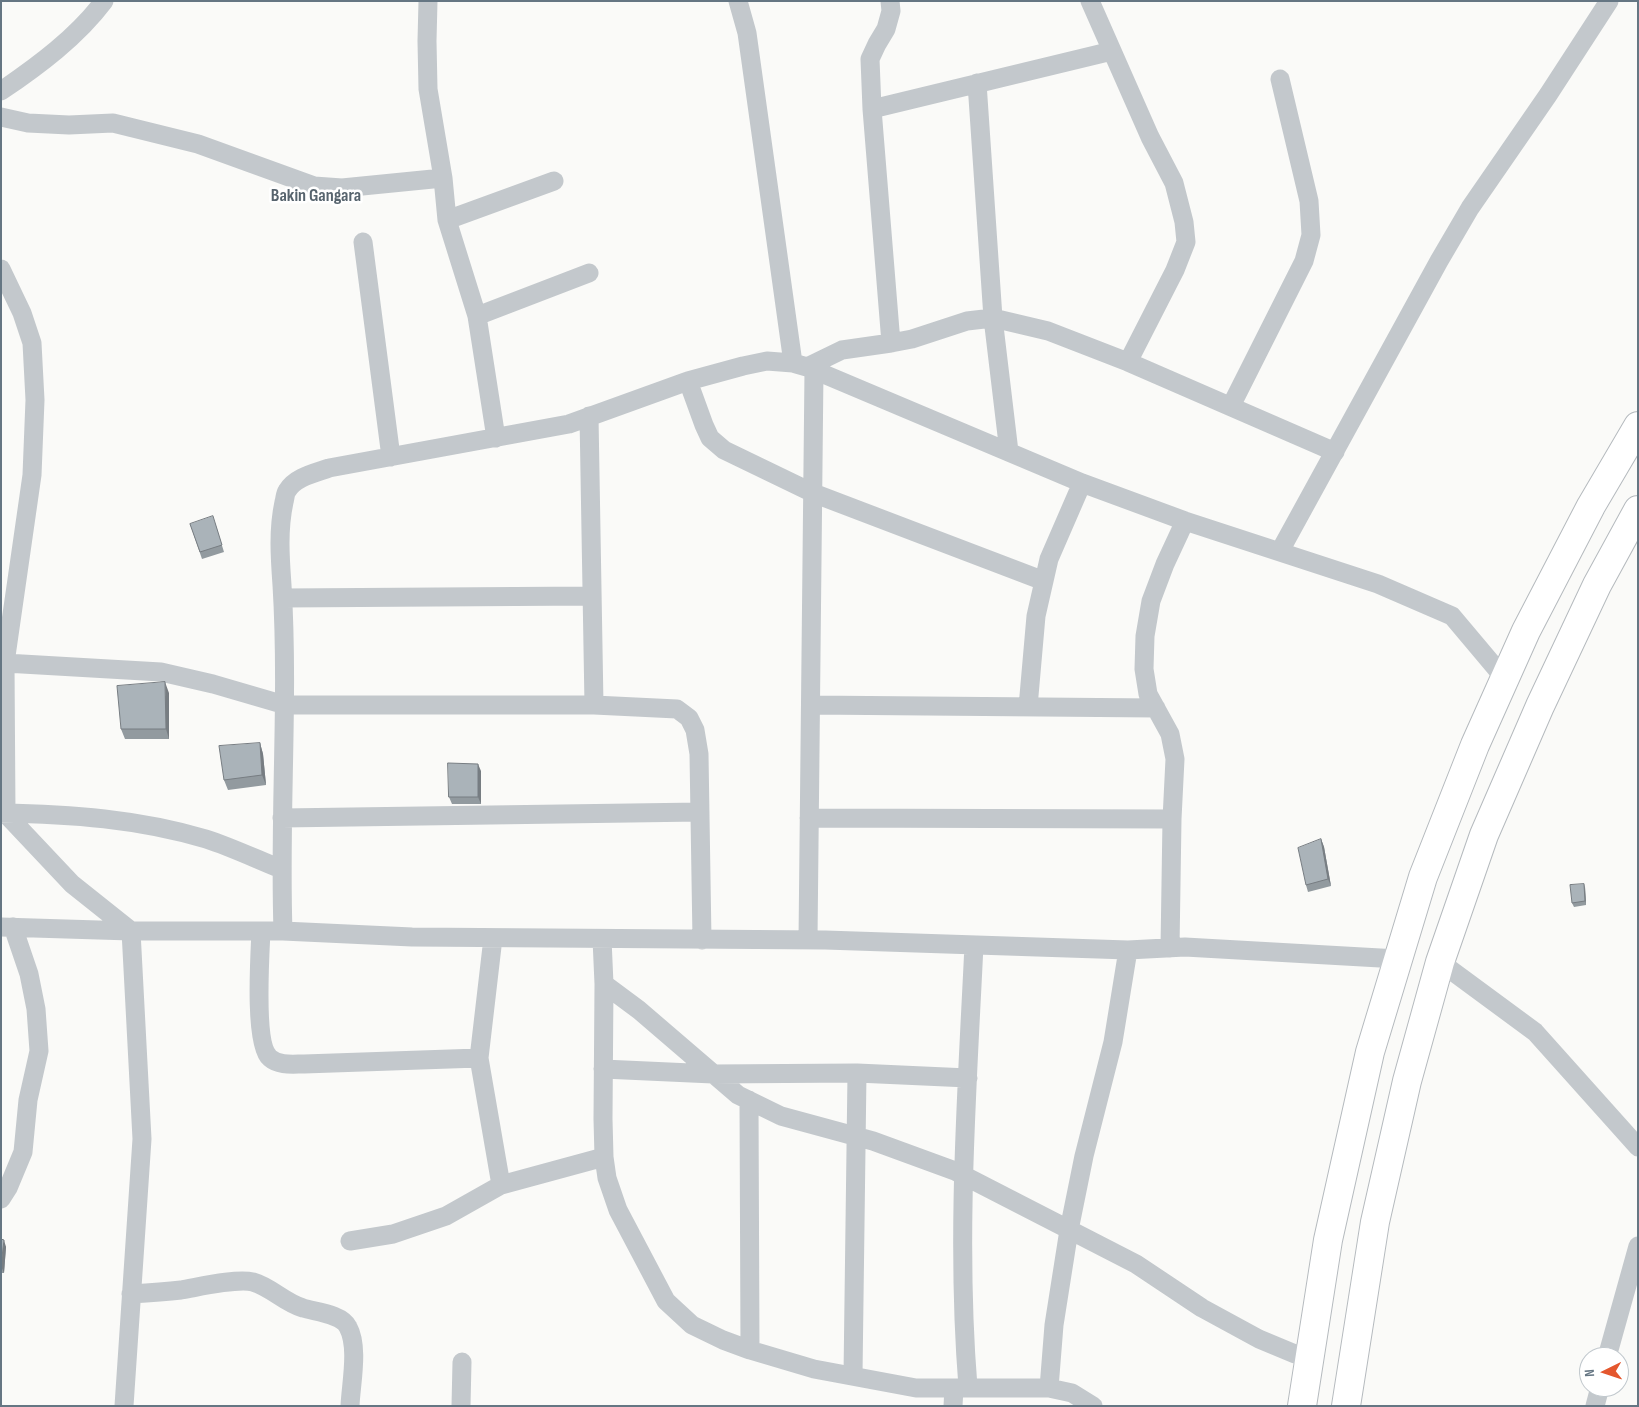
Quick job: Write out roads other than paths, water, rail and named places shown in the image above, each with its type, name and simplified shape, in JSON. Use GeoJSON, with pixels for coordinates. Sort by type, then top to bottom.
{"type":"FeatureCollection","features":[{"type":"Feature","properties":{"kind":"main road"},"geometry":{"type":"LineString","coordinates":[[1302,1406],[1328,1240],[1370,1052],[1423,876],[1475,745],[1526,631],[1591,506],[1638,426]]}},
{"type":"Feature","properties":{"kind":"main road"},"geometry":{"type":"LineString","coordinates":[[1346,1406],[1375,1222],[1407,1081],[1440,962],[1484,835],[1540,706],[1597,584],[1635,520]]}},
{"type":"Feature","properties":{"kind":"street"},"geometry":{"type":"LineString","coordinates":[[1,91],[60,47],[95,14],[104,1]]}},
{"type":"Feature","properties":{"kind":"street"},"geometry":{"type":"LineString","coordinates":[[428,1],[426,41],[428,89],[443,178],[447,220],[477,316],[496,438]]}},
{"type":"Feature","properties":{"kind":"street"},"geometry":{"type":"LineString","coordinates":[[738,1],[747,33],[805,367],[813,493],[808,940]]}},
{"type":"Feature","properties":{"kind":"street"},"geometry":{"type":"LineString","coordinates":[[890,1],[886,29],[870,59],[872,109],[891,343]]}},
{"type":"Feature","properties":{"kind":"street"},"geometry":{"type":"LineString","coordinates":[[1090,1],[1150,137],[1174,183],[1184,222],[1186,242],[1175,270],[1128,362]]}},
{"type":"Feature","properties":{"kind":"street"},"geometry":{"type":"LineString","coordinates":[[1280,551],[1470,208],[1610,1]]}},
{"type":"Feature","properties":{"kind":"street"},"geometry":{"type":"LineString","coordinates":[[872,109],[1112,51]]}},
{"type":"Feature","properties":{"kind":"street"},"geometry":{"type":"LineString","coordinates":[[1230,406],[1304,261],[1311,235],[1310,201],[1280,79]]}},
{"type":"Feature","properties":{"kind":"street"},"geometry":{"type":"LineString","coordinates":[[977,83],[993,318],[1009,452]]}},
{"type":"Feature","properties":{"kind":"street"},"geometry":{"type":"LineString","coordinates":[[1,117],[28,123],[68,125],[113,123],[198,144],[314,186],[342,188],[443,178]]}},
{"type":"Feature","properties":{"kind":"street"},"geometry":{"type":"LineString","coordinates":[[447,220],[554,181]]}},
{"type":"Feature","properties":{"kind":"street"},"geometry":{"type":"LineString","coordinates":[[363,242],[390,457]]}},
{"type":"Feature","properties":{"kind":"street"},"geometry":{"type":"LineString","coordinates":[[1,269],[22,313],[32,343],[34,400],[32,475],[3,662],[4,814],[72,884],[131,931],[142,1139],[124,1406]]}},
{"type":"Feature","properties":{"kind":"street"},"geometry":{"type":"LineString","coordinates":[[477,316],[589,274]]}},
{"type":"Feature","properties":{"kind":"street"},"geometry":{"type":"LineString","coordinates":[[805,367],[842,350],[912,339],[967,321],[993,318],[1048,331],[1128,362],[1335,452]]}},
{"type":"Feature","properties":{"kind":"street"},"geometry":{"type":"LineString","coordinates":[[283,931],[281,869],[285,705],[280,544],[281,516],[286,491],[301,478],[329,468],[569,424],[688,381],[768,361],[805,367],[1082,483],[1185,521],[1378,584],[1452,616],[1505,678]]}},
{"type":"Feature","properties":{"kind":"street"},"geometry":{"type":"LineString","coordinates":[[688,381],[710,438],[724,450],[813,493],[1044,581]]}},
{"type":"Feature","properties":{"kind":"street"},"geometry":{"type":"LineString","coordinates":[[589,416],[594,705]]}},
{"type":"Feature","properties":{"kind":"street"},"geometry":{"type":"LineString","coordinates":[[1028,707],[1036,616],[1049,559],[1082,483]]}},
{"type":"Feature","properties":{"kind":"street"},"geometry":{"type":"LineString","coordinates":[[1170,948],[1175,759],[1170,734],[1148,694],[1144,669],[1146,628],[1151,601],[1165,564],[1185,521]]}},
{"type":"Feature","properties":{"kind":"street"},"geometry":{"type":"LineString","coordinates":[[283,598],[592,596]]}},
{"type":"Feature","properties":{"kind":"street"},"geometry":{"type":"LineString","coordinates":[[3,662],[161,672],[213,684],[285,705],[594,705],[677,710],[689,718],[695,730],[699,754],[702,940]]}},
{"type":"Feature","properties":{"kind":"street"},"geometry":{"type":"LineString","coordinates":[[810,706],[1156,708]]}},
{"type":"Feature","properties":{"kind":"street"},"geometry":{"type":"LineString","coordinates":[[282,818],[700,812]]}},
{"type":"Feature","properties":{"kind":"street"},"geometry":{"type":"LineString","coordinates":[[4,814],[99,818],[156,826],[208,840],[281,869]]}},
{"type":"Feature","properties":{"kind":"street"},"geometry":{"type":"LineString","coordinates":[[809,818],[1172,818]]}},
{"type":"Feature","properties":{"kind":"street"},"geometry":{"type":"LineString","coordinates":[[1,1199],[8,1188],[23,1152],[28,1100],[39,1051],[36,1009],[29,974],[7,927],[131,931],[283,931],[412,937],[808,940],[1128,950],[1170,948],[1398,959]]}},
{"type":"Feature","properties":{"kind":"street"},"geometry":{"type":"LineString","coordinates":[[262,931],[259,984],[262,1036],[264,1049],[271,1060],[278,1063],[304,1064],[479,1058]]}},
{"type":"Feature","properties":{"kind":"street"},"geometry":{"type":"LineString","coordinates":[[493,938],[479,1058],[501,1185]]}},
{"type":"Feature","properties":{"kind":"street"},"geometry":{"type":"LineString","coordinates":[[602,939],[604,984],[604,1157],[607,1178],[618,1210],[666,1301],[692,1325],[723,1340],[750,1350],[814,1368],[916,1388],[958,1394],[1049,1388],[1072,1394],[1093,1406]]}},
{"type":"Feature","properties":{"kind":"street"},"geometry":{"type":"LineString","coordinates":[[958,1394],[963,1328],[963,1175],[974,945]]}},
{"type":"Feature","properties":{"kind":"street"},"geometry":{"type":"LineString","coordinates":[[1049,1388],[1054,1325],[1069,1230],[1084,1156],[1113,1042],[1128,950]]}},
{"type":"Feature","properties":{"kind":"street"},"geometry":{"type":"LineString","coordinates":[[1440,962],[1535,1032],[1638,1147]]}},
{"type":"Feature","properties":{"kind":"street"},"geometry":{"type":"LineString","coordinates":[[604,984],[639,1010],[713,1074],[738,1094],[749,1100],[781,1116],[873,1141],[963,1175],[1136,1264],[1202,1308],[1259,1339],[1295,1354],[1310,1352]]}},
{"type":"Feature","properties":{"kind":"street"},"geometry":{"type":"LineString","coordinates":[[603,1070],[713,1074],[857,1073],[968,1078]]}},
{"type":"Feature","properties":{"kind":"street"},"geometry":{"type":"LineString","coordinates":[[853,1375],[857,1073]]}},
{"type":"Feature","properties":{"kind":"street"},"geometry":{"type":"LineString","coordinates":[[749,1100],[750,1350]]}},
{"type":"Feature","properties":{"kind":"street"},"geometry":{"type":"LineString","coordinates":[[350,1241],[392,1234],[446,1216],[501,1185],[604,1157]]}},
{"type":"Feature","properties":{"kind":"street"},"geometry":{"type":"LineString","coordinates":[[1610,1347],[1638,1246]]}},
{"type":"Feature","properties":{"kind":"street"},"geometry":{"type":"LineString","coordinates":[[131,1294],[178,1290],[240,1281],[253,1282],[297,1306],[338,1318],[347,1324],[352,1335],[354,1350],[350,1406]]}},
{"type":"Feature","properties":{"kind":"street"},"geometry":{"type":"LineString","coordinates":[[461,1406],[462,1362]]}},
{"type":"Feature","properties":{"kind":"district","name":"Bakin Gangara"},"geometry":{"type":"Point","coordinates":[316,196]}}]}
